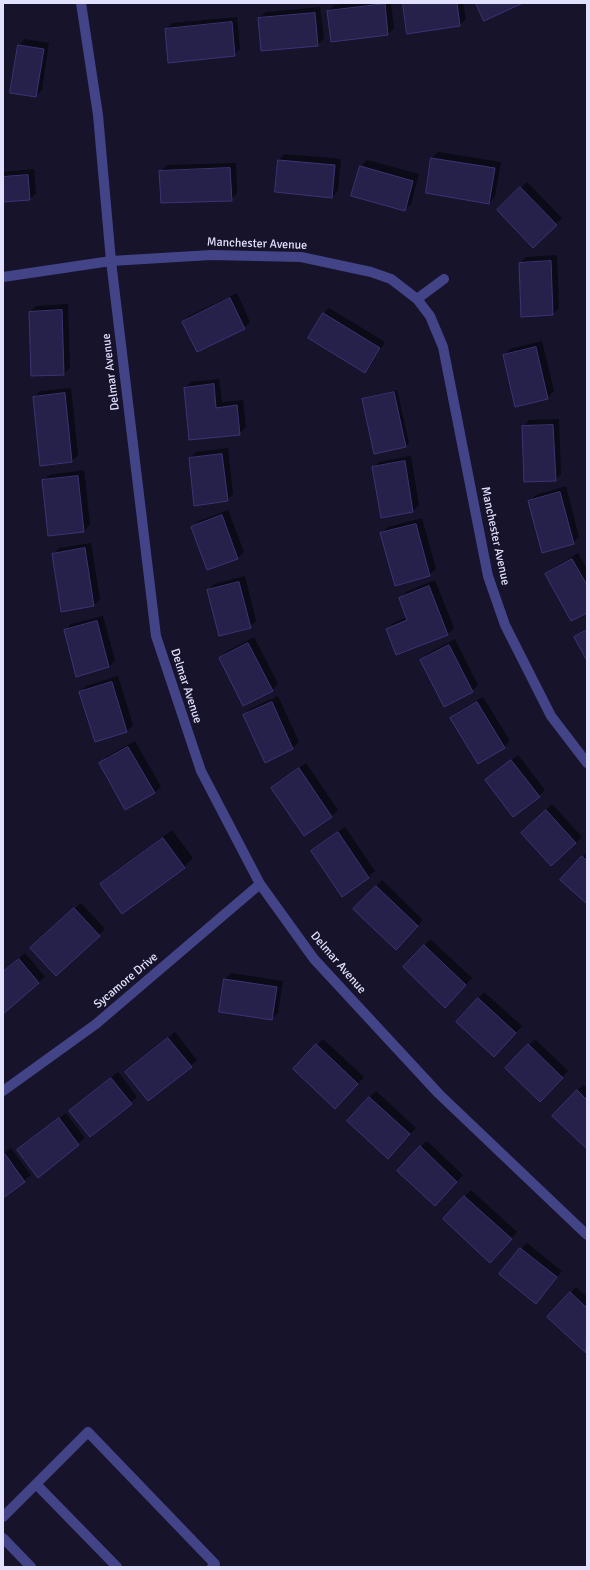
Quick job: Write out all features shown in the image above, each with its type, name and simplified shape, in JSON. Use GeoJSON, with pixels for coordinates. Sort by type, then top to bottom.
{"type":"FeatureCollection","features":[{"type":"Feature","properties":{"kind":"street","name":"Delmar Avenue"},"geometry":{"type":"LineString","coordinates":[[81,3],[98,115],[111,261],[156,636],[201,771],[260,884],[314,959],[439,1094],[587,1235]]}},
{"type":"Feature","properties":{"kind":"street","name":"Manchester Avenue"},"geometry":{"type":"LineString","coordinates":[[3,277],[111,261],[211,255],[301,257],[371,272],[391,279],[417,299],[430,316],[443,346],[488,576],[505,625],[551,716],[587,763]]}},
{"type":"Feature","properties":{"kind":"street"},"geometry":{"type":"LineString","coordinates":[[417,299],[444,279]]}},
{"type":"Feature","properties":{"kind":"street","name":"Sycamore Drive"},"geometry":{"type":"LineString","coordinates":[[3,1091],[96,1024],[260,884]]}},
{"type":"Feature","properties":{"kind":"street"},"geometry":{"type":"LineString","coordinates":[[3,1517],[88,1432],[215,1564],[212,1567]]}},
{"type":"Feature","properties":{"kind":"street"},"geometry":{"type":"LineString","coordinates":[[36,1484],[117,1567]]}},
{"type":"Feature","properties":{"kind":"street"},"geometry":{"type":"LineString","coordinates":[[3,1538],[31,1567]]}},
{"type":"Feature","properties":{"kind":"building"},"geometry":{"type":"Polygon","coordinates":[[[403,3],[457,3],[460,26],[407,34],[403,3]]]}},
{"type":"Feature","properties":{"kind":"building"},"geometry":{"type":"Polygon","coordinates":[[[476,3],[523,3],[484,21],[476,3]]]}},
{"type":"Feature","properties":{"kind":"building"},"geometry":{"type":"Polygon","coordinates":[[[385,4],[388,35],[331,42],[327,11],[385,4]]]}},
{"type":"Feature","properties":{"kind":"building"},"geometry":{"type":"Polygon","coordinates":[[[315,13],[318,46],[261,51],[258,18],[315,13]]]}},
{"type":"Feature","properties":{"kind":"building"},"geometry":{"type":"Polygon","coordinates":[[[232,22],[235,56],[168,63],[165,29],[232,22]]]}},
{"type":"Feature","properties":{"kind":"building"},"geometry":{"type":"Polygon","coordinates":[[[18,45],[44,49],[36,97],[10,93],[18,45]]]}},
{"type":"Feature","properties":{"kind":"building"},"geometry":{"type":"Polygon","coordinates":[[[431,158],[495,168],[489,204],[426,193],[431,158]]]}},
{"type":"Feature","properties":{"kind":"building"},"geometry":{"type":"Polygon","coordinates":[[[278,160],[335,165],[332,198],[275,192],[278,160]]]}},
{"type":"Feature","properties":{"kind":"building"},"geometry":{"type":"Polygon","coordinates":[[[360,166],[413,181],[405,211],[351,196],[360,166]]]}},
{"type":"Feature","properties":{"kind":"building"},"geometry":{"type":"Polygon","coordinates":[[[230,168],[232,201],[161,203],[159,171],[230,168]]]}},
{"type":"Feature","properties":{"kind":"building"},"geometry":{"type":"Polygon","coordinates":[[[28,175],[30,200],[3,202],[3,177],[28,175]]]}},
{"type":"Feature","properties":{"kind":"building"},"geometry":{"type":"Polygon","coordinates":[[[520,187],[557,225],[533,248],[497,210],[520,187]]]}},
{"type":"Feature","properties":{"kind":"building"},"geometry":{"type":"Polygon","coordinates":[[[551,261],[553,315],[521,317],[519,263],[551,261]]]}},
{"type":"Feature","properties":{"kind":"building"},"geometry":{"type":"Polygon","coordinates":[[[230,298],[245,329],[197,352],[182,322],[230,298]]]}},
{"type":"Feature","properties":{"kind":"building"},"geometry":{"type":"Polygon","coordinates":[[[62,310],[64,375],[31,376],[29,312],[62,310]]]}},
{"type":"Feature","properties":{"kind":"building"},"geometry":{"type":"Polygon","coordinates":[[[323,313],[380,348],[365,373],[308,338],[323,313]]]}},
{"type":"Feature","properties":{"kind":"building"},"geometry":{"type":"Polygon","coordinates":[[[536,347],[548,399],[515,407],[503,355],[536,347]]]}},
{"type":"Feature","properties":{"kind":"building"},"geometry":{"type":"Polygon","coordinates":[[[214,384],[216,408],[237,405],[240,435],[189,440],[184,388],[214,384]]]}},
{"type":"Feature","properties":{"kind":"building"},"geometry":{"type":"Polygon","coordinates":[[[394,392],[406,447],[374,454],[362,399],[394,392]]]}},
{"type":"Feature","properties":{"kind":"building"},"geometry":{"type":"Polygon","coordinates":[[[65,393],[72,462],[40,466],[33,397],[65,393]]]}},
{"type":"Feature","properties":{"kind":"building"},"geometry":{"type":"Polygon","coordinates":[[[553,425],[556,481],[524,482],[522,426],[553,425]]]}},
{"type":"Feature","properties":{"kind":"building"},"geometry":{"type":"Polygon","coordinates":[[[222,454],[228,501],[194,506],[189,458],[222,454]]]}},
{"type":"Feature","properties":{"kind":"building"},"geometry":{"type":"Polygon","coordinates":[[[405,461],[413,512],[381,518],[372,467],[405,461]]]}},
{"type":"Feature","properties":{"kind":"building"},"geometry":{"type":"Polygon","coordinates":[[[78,476],[84,532],[48,536],[42,480],[78,476]]]}},
{"type":"Feature","properties":{"kind":"building"},"geometry":{"type":"Polygon","coordinates":[[[560,492],[574,544],[542,553],[528,501],[560,492]]]}},
{"type":"Feature","properties":{"kind":"building"},"geometry":{"type":"Polygon","coordinates":[[[222,515],[238,559],[207,570],[191,527],[222,515]]]}},
{"type":"Feature","properties":{"kind":"building"},"geometry":{"type":"Polygon","coordinates":[[[416,524],[430,576],[395,586],[380,533],[416,524]]]}},
{"type":"Feature","properties":{"kind":"building"},"geometry":{"type":"Polygon","coordinates":[[[85,548],[94,606],[61,612],[52,554],[85,548]]]}},
{"type":"Feature","properties":{"kind":"building"},"geometry":{"type":"Polygon","coordinates":[[[572,559],[587,585],[587,613],[571,621],[545,574],[572,559]]]}},
{"type":"Feature","properties":{"kind":"building"},"geometry":{"type":"Polygon","coordinates":[[[239,582],[251,628],[219,636],[207,590],[239,582]]]}},
{"type":"Feature","properties":{"kind":"building"},"geometry":{"type":"Polygon","coordinates":[[[429,586],[448,635],[396,655],[386,629],[407,620],[399,598],[429,586]]]}},
{"type":"Feature","properties":{"kind":"building"},"geometry":{"type":"Polygon","coordinates":[[[97,621],[109,667],[76,677],[64,630],[97,621]]]}},
{"type":"Feature","properties":{"kind":"building"},"geometry":{"type":"Polygon","coordinates":[[[587,630],[587,661],[574,637],[587,630]]]}},
{"type":"Feature","properties":{"kind":"building"},"geometry":{"type":"Polygon","coordinates":[[[248,643],[273,691],[243,706],[219,658],[248,643]]]}},
{"type":"Feature","properties":{"kind":"building"},"geometry":{"type":"Polygon","coordinates":[[[449,645],[473,692],[444,707],[420,660],[449,645]]]}},
{"type":"Feature","properties":{"kind":"building"},"geometry":{"type":"Polygon","coordinates":[[[112,682],[127,732],[95,742],[79,692],[112,682]]]}},
{"type":"Feature","properties":{"kind":"building"},"geometry":{"type":"Polygon","coordinates":[[[272,702],[293,749],[265,763],[243,715],[272,702]]]}},
{"type":"Feature","properties":{"kind":"building"},"geometry":{"type":"Polygon","coordinates":[[[477,702],[505,748],[478,764],[450,718],[477,702]]]}},
{"type":"Feature","properties":{"kind":"building"},"geometry":{"type":"Polygon","coordinates":[[[128,747],[155,793],[125,810],[99,763],[128,747]]]}},
{"type":"Feature","properties":{"kind":"building"},"geometry":{"type":"Polygon","coordinates":[[[511,760],[540,797],[513,817],[485,780],[511,760]]]}},
{"type":"Feature","properties":{"kind":"building"},"geometry":{"type":"Polygon","coordinates":[[[299,768],[332,817],[304,836],[271,788],[299,768]]]}},
{"type":"Feature","properties":{"kind":"building"},"geometry":{"type":"Polygon","coordinates":[[[546,810],[576,843],[551,866],[521,833],[546,810]]]}},
{"type":"Feature","properties":{"kind":"building"},"geometry":{"type":"Polygon","coordinates":[[[338,832],[369,878],[342,897],[311,851],[338,832]]]}},
{"type":"Feature","properties":{"kind":"building"},"geometry":{"type":"Polygon","coordinates":[[[163,838],[185,868],[122,914],[100,884],[163,838]]]}},
{"type":"Feature","properties":{"kind":"building"},"geometry":{"type":"Polygon","coordinates":[[[582,856],[587,861],[587,904],[560,880],[582,856]]]}},
{"type":"Feature","properties":{"kind":"building"},"geometry":{"type":"Polygon","coordinates":[[[376,886],[418,926],[396,950],[353,909],[376,886]]]}},
{"type":"Feature","properties":{"kind":"building"},"geometry":{"type":"Polygon","coordinates":[[[74,908],[100,936],[56,976],[30,948],[74,908]]]}},
{"type":"Feature","properties":{"kind":"building"},"geometry":{"type":"Polygon","coordinates":[[[424,945],[466,985],[445,1008],[403,967],[424,945]]]}},
{"type":"Feature","properties":{"kind":"building"},"geometry":{"type":"Polygon","coordinates":[[[19,959],[39,983],[3,1014],[3,972],[19,959]]]}},
{"type":"Feature","properties":{"kind":"building"},"geometry":{"type":"Polygon","coordinates":[[[224,979],[277,987],[272,1020],[219,1012],[224,979]]]}},
{"type":"Feature","properties":{"kind":"building"},"geometry":{"type":"Polygon","coordinates":[[[478,998],[516,1033],[494,1057],[456,1022],[478,998]]]}},
{"type":"Feature","properties":{"kind":"building"},"geometry":{"type":"Polygon","coordinates":[[[168,1038],[192,1067],[148,1101],[125,1072],[168,1038]]]}},
{"type":"Feature","properties":{"kind":"building"},"geometry":{"type":"Polygon","coordinates":[[[316,1044],[358,1084],[335,1109],[293,1069],[316,1044]]]}},
{"type":"Feature","properties":{"kind":"building"},"geometry":{"type":"Polygon","coordinates":[[[528,1044],[563,1078],[540,1102],[505,1068],[528,1044]]]}},
{"type":"Feature","properties":{"kind":"building"},"geometry":{"type":"Polygon","coordinates":[[[111,1078],[132,1104],[90,1137],[69,1111],[111,1078]]]}},
{"type":"Feature","properties":{"kind":"building"},"geometry":{"type":"Polygon","coordinates":[[[577,1090],[587,1100],[587,1149],[552,1116],[577,1090]]]}},
{"type":"Feature","properties":{"kind":"building"},"geometry":{"type":"Polygon","coordinates":[[[369,1097],[410,1134],[388,1159],[347,1121],[369,1097]]]}},
{"type":"Feature","properties":{"kind":"building"},"geometry":{"type":"Polygon","coordinates":[[[59,1118],[79,1145],[38,1178],[17,1150],[59,1118]]]}},
{"type":"Feature","properties":{"kind":"building"},"geometry":{"type":"Polygon","coordinates":[[[420,1146],[457,1182],[435,1206],[397,1171],[420,1146]]]}},
{"type":"Feature","properties":{"kind":"building"},"geometry":{"type":"Polygon","coordinates":[[[5,1154],[25,1182],[3,1198],[3,1155],[5,1154]]]}},
{"type":"Feature","properties":{"kind":"building"},"geometry":{"type":"Polygon","coordinates":[[[464,1196],[512,1239],[490,1263],[443,1219],[464,1196]]]}},
{"type":"Feature","properties":{"kind":"building"},"geometry":{"type":"Polygon","coordinates":[[[520,1248],[557,1277],[536,1304],[499,1274],[520,1248]]]}},
{"type":"Feature","properties":{"kind":"building"},"geometry":{"type":"Polygon","coordinates":[[[570,1292],[587,1308],[586,1353],[547,1317],[570,1292]]]}}]}
